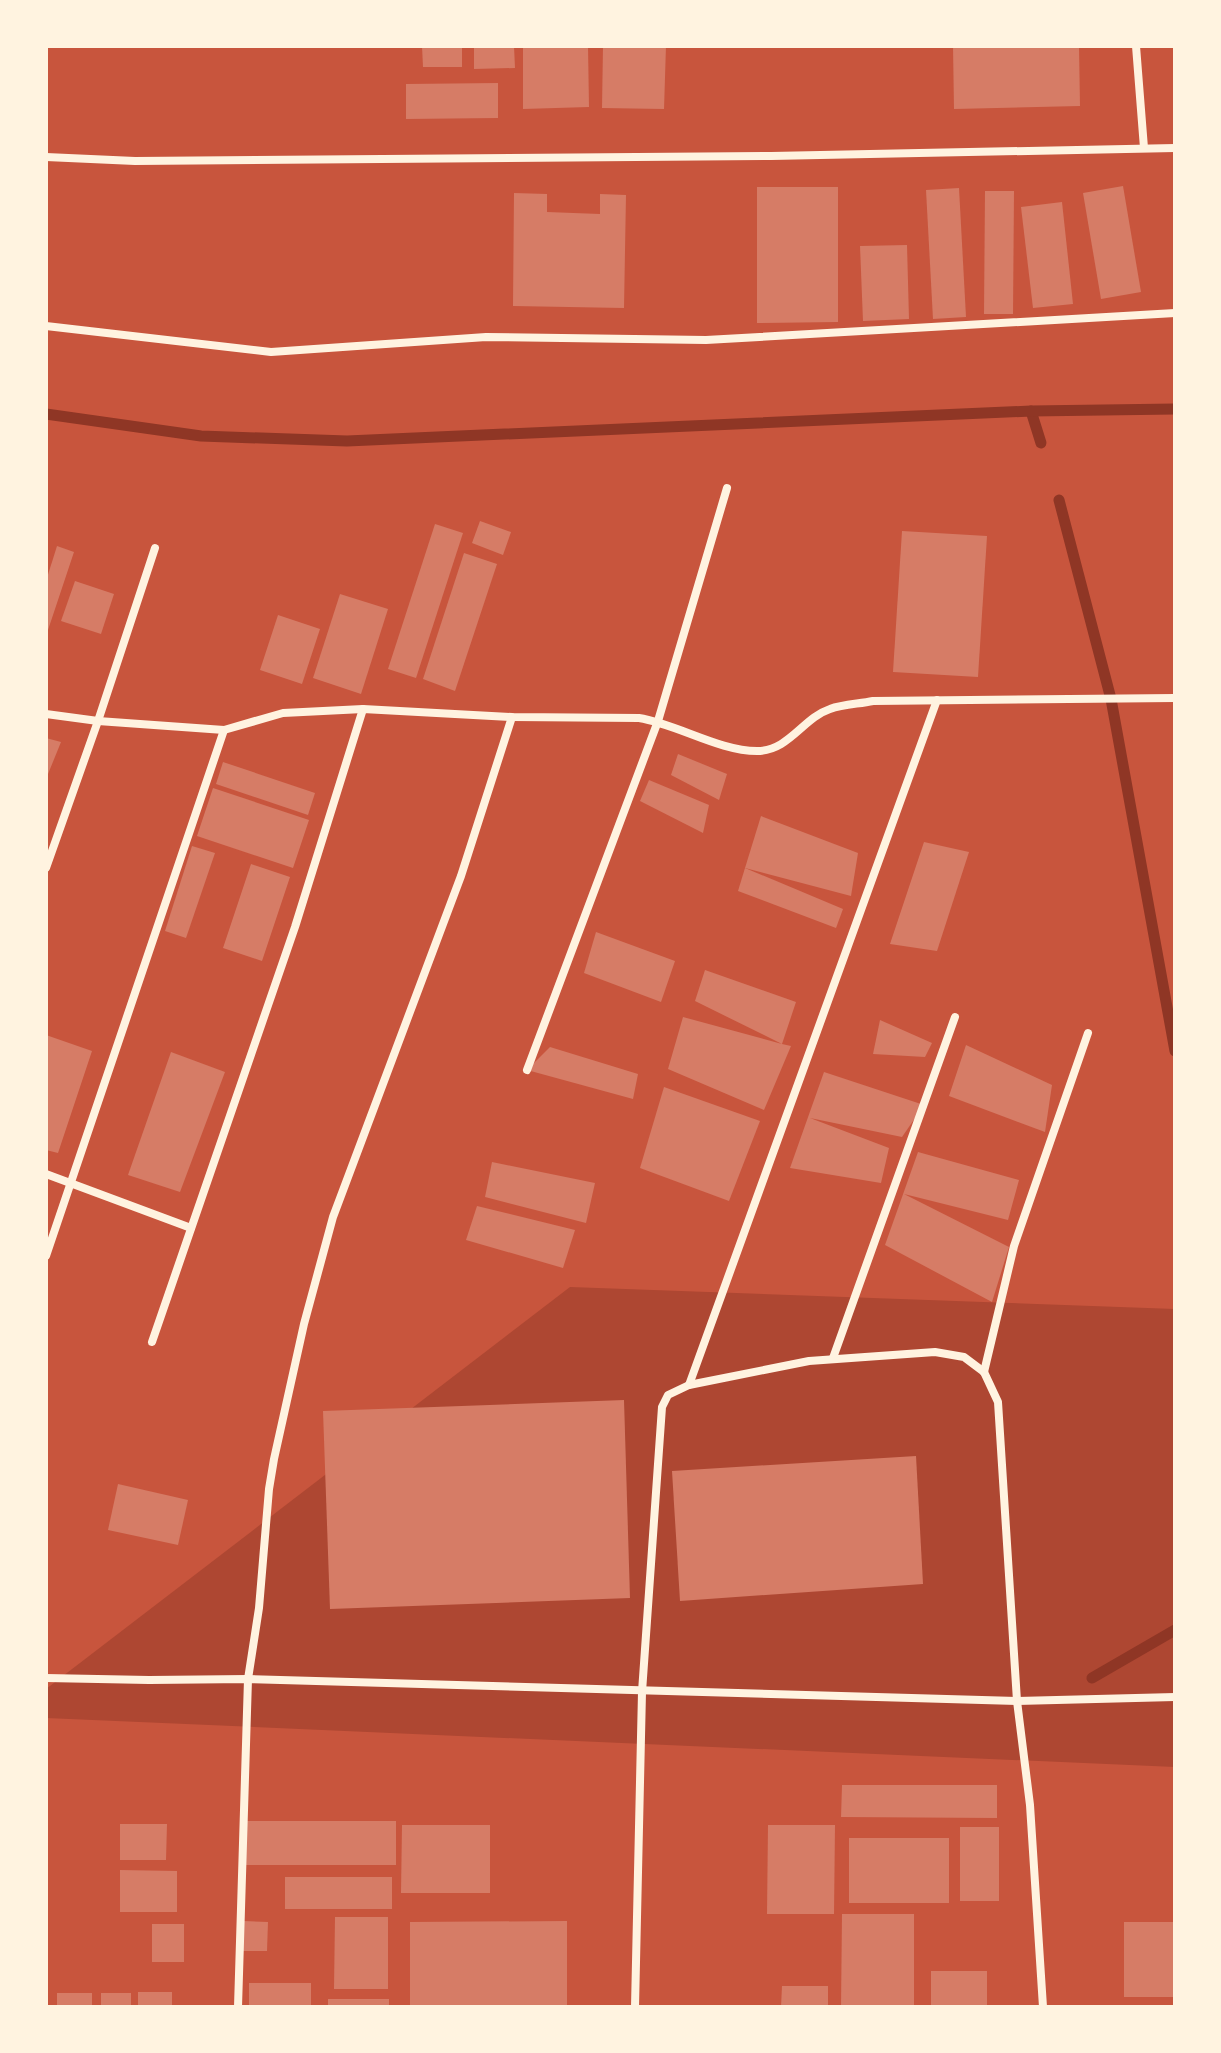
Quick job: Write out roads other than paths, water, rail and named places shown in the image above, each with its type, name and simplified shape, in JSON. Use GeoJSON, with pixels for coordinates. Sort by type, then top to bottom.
{"type":"FeatureCollection","features":[{"type":"Feature","properties":{"kind":"street"},"geometry":{"type":"LineString","coordinates":[[1136,46],[1144,148]]}},
{"type":"Feature","properties":{"kind":"street"},"geometry":{"type":"LineString","coordinates":[[46,157],[151,161],[786,156],[1175,148]]}},
{"type":"Feature","properties":{"kind":"street"},"geometry":{"type":"LineString","coordinates":[[46,326],[271,352],[486,337],[706,340],[1175,313]]}},
{"type":"Feature","properties":{"kind":"street"},"geometry":{"type":"LineString","coordinates":[[527,1070],[658,721],[727,488]]}},
{"type":"Feature","properties":{"kind":"street"},"geometry":{"type":"LineString","coordinates":[[46,868],[155,548]]}},
{"type":"Feature","properties":{"kind":"street"},"geometry":{"type":"LineString","coordinates":[[46,714],[224,730],[283,713],[363,709],[512,717],[639,718],[658,721],[730,747],[759,751],[791,740],[807,723],[829,709],[873,701],[1175,698]]}},
{"type":"Feature","properties":{"kind":"street"},"geometry":{"type":"LineString","coordinates":[[689,1385],[937,700]]}},
{"type":"Feature","properties":{"kind":"street"},"geometry":{"type":"LineString","coordinates":[[152,1342],[295,927],[363,709]]}},
{"type":"Feature","properties":{"kind":"street"},"geometry":{"type":"LineString","coordinates":[[238,2007],[248,1679],[259,1608],[272,1474],[304,1324],[333,1217],[461,876],[512,717]]}},
{"type":"Feature","properties":{"kind":"street"},"geometry":{"type":"LineString","coordinates":[[46,1256],[224,730]]}},
{"type":"Feature","properties":{"kind":"street"},"geometry":{"type":"LineString","coordinates":[[833,1358],[955,1017]]}},
{"type":"Feature","properties":{"kind":"street"},"geometry":{"type":"LineString","coordinates":[[984,1372],[1014,1246],[1088,1033]]}},
{"type":"Feature","properties":{"kind":"street"},"geometry":{"type":"LineString","coordinates":[[46,1174],[191,1228]]}},
{"type":"Feature","properties":{"kind":"street"},"geometry":{"type":"LineString","coordinates":[[635,2007],[642,1692],[662,1407],[668,1395],[689,1385],[833,1358],[935,1352],[964,1357],[984,1372],[998,1402],[1017,1701],[1030,1805],[1043,2007]]}},
{"type":"Feature","properties":{"kind":"street"},"geometry":{"type":"LineString","coordinates":[[46,1678],[248,1679],[1017,1701],[1175,1697]]}},
{"type":"Feature","properties":{"kind":"waterway"},"geometry":{"type":"LineString","coordinates":[[46,414],[201,436],[347,441],[1031,411],[1175,409]]}},
{"type":"Feature","properties":{"kind":"waterway"},"geometry":{"type":"LineString","coordinates":[[1031,411],[1041,443]]}},
{"type":"Feature","properties":{"kind":"waterway"},"geometry":{"type":"LineString","coordinates":[[1059,500],[1111,699],[1175,1051]]}},
{"type":"Feature","properties":{"kind":"waterway"},"geometry":{"type":"LineString","coordinates":[[1092,1678],[1175,1630]]}}]}
